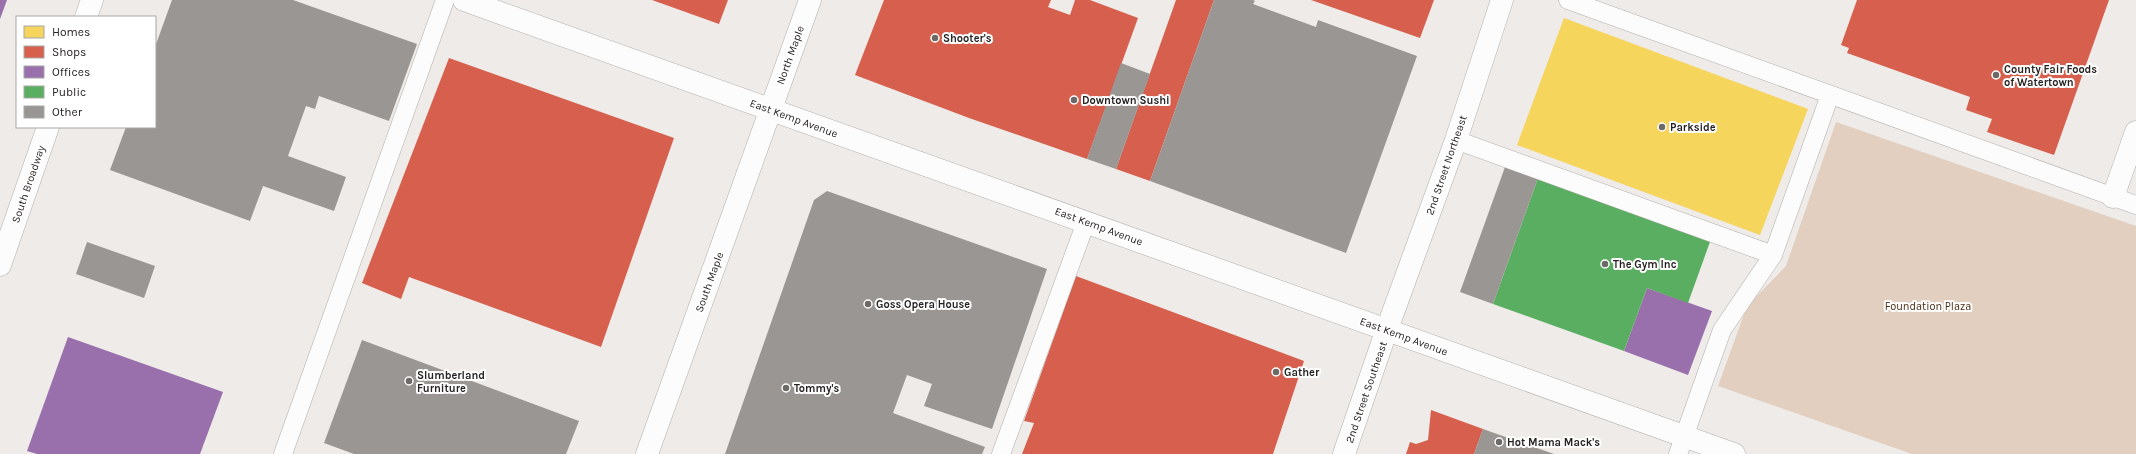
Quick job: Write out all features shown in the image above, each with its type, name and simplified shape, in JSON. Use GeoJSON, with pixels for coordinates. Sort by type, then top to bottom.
{"type":"FeatureCollection","features":[{"type":"Feature","properties":{"kind":"street"},"geometry":{"type":"LineString","coordinates":[[86,16],[92,0]]}},
{"type":"Feature","properties":{"kind":"street","name":"East Kemp Avenue"},"geometry":{"type":"LineString","coordinates":[[464,0],[1387,329],[1681,445],[1734,454]]}},
{"type":"Feature","properties":{"kind":"street","name":"North Maple"},"geometry":{"type":"LineString","coordinates":[[771,110],[810,0]]}},
{"type":"Feature","properties":{"kind":"street","name":"2nd Street Northeast"},"geometry":{"type":"LineString","coordinates":[[1387,329],[1456,140],[1502,0]]}},
{"type":"Feature","properties":{"kind":"street","name":"South Maple"},"geometry":{"type":"LineString","coordinates":[[647,454],[771,110]]}},
{"type":"Feature","properties":{"kind":"street","name":"South Broadway"},"geometry":{"type":"LineString","coordinates":[[0,264],[48,128]]}},
{"type":"Feature","properties":{"kind":"street"},"geometry":{"type":"LineString","coordinates":[[2113,197],[2136,132]]}},
{"type":"Feature","properties":{"kind":"street","name":"2nd Street Southeast"},"geometry":{"type":"LineString","coordinates":[[1344,454],[1387,329]]}},
{"type":"Feature","properties":{"kind":"lane"},"geometry":{"type":"LineString","coordinates":[[283,454],[445,0]]}},
{"type":"Feature","properties":{"kind":"lane"},"geometry":{"type":"LineString","coordinates":[[1568,0],[2136,205]]}},
{"type":"Feature","properties":{"kind":"lane"},"geometry":{"type":"LineString","coordinates":[[1681,445],[1722,330],[1773,254],[1830,95]]}},
{"type":"Feature","properties":{"kind":"lane"},"geometry":{"type":"LineString","coordinates":[[1456,140],[1773,254]]}},
{"type":"Feature","properties":{"kind":"lane"},"geometry":{"type":"LineString","coordinates":[[1001,454],[1086,222]]}},
{"type":"Feature","properties":{"kind":"green space","name":"Foundation Plaza"},"geometry":{"type":"Polygon","coordinates":[[[1836,122],[2136,226],[2136,454],[1912,454],[1718,386],[1747,306],[1786,266],[1836,122]]]}},
{"type":"Feature","properties":{"kind":"building: Homes","name":"Parkside"},"geometry":{"type":"Polygon","coordinates":[[[1564,18],[1808,109],[1760,235],[1517,145],[1564,18]]]}},
{"type":"Feature","properties":{"kind":"building: Shops"},"geometry":{"type":"Polygon","coordinates":[[[652,0],[728,0],[719,24],[652,0]]]}},
{"type":"Feature","properties":{"kind":"building: Shops"},"geometry":{"type":"Polygon","coordinates":[[[884,0],[1051,0],[1048,7],[1070,15],[1075,0],[1090,0],[1138,18],[1087,159],[969,118],[855,75],[884,0]]]}},
{"type":"Feature","properties":{"kind":"building: Shops"},"geometry":{"type":"Polygon","coordinates":[[[1176,0],[1214,0],[1150,181],[1116,169],[1176,0]]]}},
{"type":"Feature","properties":{"kind":"building: Shops"},"geometry":{"type":"Polygon","coordinates":[[[1311,0],[1434,0],[1420,38],[1311,0]]]}},
{"type":"Feature","properties":{"kind":"building: Shops","name":"County Fair Foods of Watertown"},"geometry":{"type":"Polygon","coordinates":[[[1857,0],[2109,0],[2054,155],[1987,132],[1992,119],[1966,110],[1970,97],[1847,53],[1849,48],[1841,45],[1857,0]]]}},
{"type":"Feature","properties":{"kind":"building: Shops"},"geometry":{"type":"Polygon","coordinates":[[[449,58],[674,138],[601,347],[409,277],[401,299],[362,283],[449,58]]]}},
{"type":"Feature","properties":{"kind":"building: Shops"},"geometry":{"type":"Polygon","coordinates":[[[1076,276],[1304,361],[1273,454],[1022,454],[1034,423],[1024,421],[1076,276]]]}},
{"type":"Feature","properties":{"kind":"building: Shops"},"geometry":{"type":"Polygon","coordinates":[[[1431,410],[1483,429],[1474,454],[1406,454],[1410,442],[1416,444],[1428,440],[1431,410]]]}},
{"type":"Feature","properties":{"kind":"building: Offices"},"geometry":{"type":"Polygon","coordinates":[[[0,0],[7,0],[0,19],[0,0]]]}},
{"type":"Feature","properties":{"kind":"building: Offices"},"geometry":{"type":"Polygon","coordinates":[[[1647,288],[1712,311],[1688,375],[1624,351],[1647,288]]]}},
{"type":"Feature","properties":{"kind":"building: Offices"},"geometry":{"type":"Polygon","coordinates":[[[68,337],[223,392],[200,454],[37,454],[27,451],[68,337]]]}},
{"type":"Feature","properties":{"kind":"building: Public","name":"The Gym Inc"},"geometry":{"type":"Polygon","coordinates":[[[1538,178],[1711,239],[1688,303],[1647,288],[1624,351],[1493,304],[1538,178]]]}},
{"type":"Feature","properties":{"kind":"building: Other"},"geometry":{"type":"Polygon","coordinates":[[[172,0],[293,0],[417,44],[389,121],[319,96],[315,109],[306,106],[288,156],[346,177],[334,211],[263,186],[250,221],[110,170],[126,128],[156,128],[156,44],[172,0]]]}},
{"type":"Feature","properties":{"kind":"building: Other"},"geometry":{"type":"Polygon","coordinates":[[[1214,0],[1253,0],[1255,1],[1253,4],[1316,27],[1318,20],[1417,56],[1346,253],[1150,181],[1214,0]]]}},
{"type":"Feature","properties":{"kind":"building: Other"},"geometry":{"type":"Polygon","coordinates":[[[1121,63],[1150,74],[1116,169],[1087,159],[1121,63]]]}},
{"type":"Feature","properties":{"kind":"building: Other"},"geometry":{"type":"Polygon","coordinates":[[[1505,167],[1538,178],[1493,304],[1460,292],[1505,167]]]}},
{"type":"Feature","properties":{"kind":"building: Other"},"geometry":{"type":"Polygon","coordinates":[[[827,191],[1047,269],[992,429],[924,406],[932,384],[907,375],[893,413],[985,447],[982,454],[725,454],[814,200],[827,191]]]}},
{"type":"Feature","properties":{"kind":"building: Other"},"geometry":{"type":"Polygon","coordinates":[[[87,242],[155,266],[144,298],[76,274],[87,242]]]}},
{"type":"Feature","properties":{"kind":"building: Other","name":"Slumberland Furniture"},"geometry":{"type":"Polygon","coordinates":[[[362,340],[579,421],[566,454],[354,454],[324,443],[362,340]]]}},
{"type":"Feature","properties":{"kind":"building: Other","name":"Hot Mama Mack's"},"geometry":{"type":"Polygon","coordinates":[[[1483,429],[1554,454],[1474,454],[1483,429]]]}},
{"type":"Feature","properties":{"kind":"place","name":"Shooter's"},"geometry":{"type":"Point","coordinates":[935,38]}},
{"type":"Feature","properties":{"kind":"place","name":"County Fair Foods of Watertown"},"geometry":{"type":"Point","coordinates":[1996,75]}},
{"type":"Feature","properties":{"kind":"place","name":"Downtown Sushi"},"geometry":{"type":"Point","coordinates":[1074,100]}},
{"type":"Feature","properties":{"kind":"place","name":"Parkside"},"geometry":{"type":"Point","coordinates":[1662,127]}},
{"type":"Feature","properties":{"kind":"place","name":"The Gym Inc"},"geometry":{"type":"Point","coordinates":[1605,264]}},
{"type":"Feature","properties":{"kind":"place","name":"Goss Opera House"},"geometry":{"type":"Point","coordinates":[868,304]}},
{"type":"Feature","properties":{"kind":"place","name":"Gather"},"geometry":{"type":"Point","coordinates":[1276,372]}},
{"type":"Feature","properties":{"kind":"place","name":"Slumberland Furniture"},"geometry":{"type":"Point","coordinates":[409,381]}},
{"type":"Feature","properties":{"kind":"place","name":"Tommy's"},"geometry":{"type":"Point","coordinates":[786,388]}},
{"type":"Feature","properties":{"kind":"place","name":"Hot Mama Mack's"},"geometry":{"type":"Point","coordinates":[1499,442]}}]}
